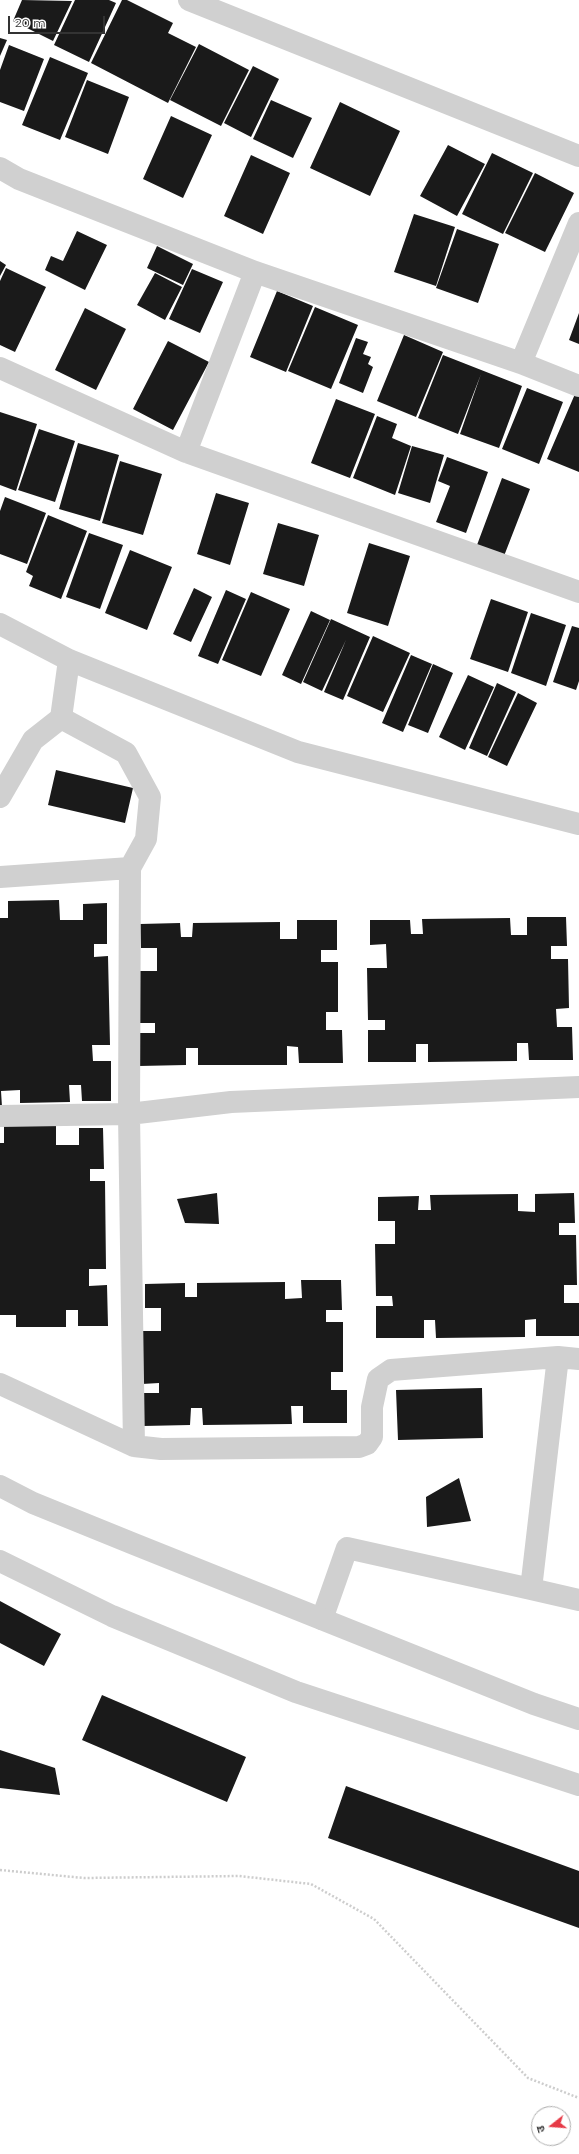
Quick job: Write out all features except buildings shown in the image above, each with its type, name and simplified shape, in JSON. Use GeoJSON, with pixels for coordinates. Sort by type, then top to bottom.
{"type":"FeatureCollection","features":[{"type":"Feature","properties":{"kind":"street"},"geometry":{"type":"LineString","coordinates":[[189,0],[579,156]]}},
{"type":"Feature","properties":{"kind":"street"},"geometry":{"type":"LineString","coordinates":[[0,168],[20,179],[255,272],[521,363],[579,386]]}},
{"type":"Feature","properties":{"kind":"street"},"geometry":{"type":"LineString","coordinates":[[521,363],[579,223]]}},
{"type":"Feature","properties":{"kind":"street"},"geometry":{"type":"LineString","coordinates":[[186,452],[255,272]]}},
{"type":"Feature","properties":{"kind":"street"},"geometry":{"type":"LineString","coordinates":[[0,368],[186,452],[579,592]]}},
{"type":"Feature","properties":{"kind":"street"},"geometry":{"type":"LineString","coordinates":[[0,624],[69,660],[298,752],[579,824]]}},
{"type":"Feature","properties":{"kind":"street"},"geometry":{"type":"LineString","coordinates":[[0,797],[33,740],[61,718],[69,660]]}},
{"type":"Feature","properties":{"kind":"street"},"geometry":{"type":"LineString","coordinates":[[61,718],[126,753],[150,797],[146,838],[130,868],[129,1114],[134,1446]]}},
{"type":"Feature","properties":{"kind":"street"},"geometry":{"type":"LineString","coordinates":[[0,876],[130,868]]}},
{"type":"Feature","properties":{"kind":"street"},"geometry":{"type":"LineString","coordinates":[[0,1116],[129,1114],[231,1102],[579,1087]]}},
{"type":"Feature","properties":{"kind":"street"},"geometry":{"type":"LineString","coordinates":[[0,1384],[134,1446],[161,1449],[358,1447],[367,1444],[372,1437],[374,1429],[372,1406],[378,1379],[391,1370],[568,1358],[531,1589]]}},
{"type":"Feature","properties":{"kind":"street"},"geometry":{"type":"LineString","coordinates":[[0,1486],[34,1503],[322,1619],[534,1704],[579,1719]]}},
{"type":"Feature","properties":{"kind":"street"},"geometry":{"type":"LineString","coordinates":[[322,1619],[347,1548],[579,1600]]}},
{"type":"Feature","properties":{"kind":"street"},"geometry":{"type":"LineString","coordinates":[[0,1561],[112,1616],[296,1692],[579,1785]]}},
{"type":"Feature","properties":{"kind":"path"},"geometry":{"type":"LineString","coordinates":[[0,1870],[84,1878],[239,1876],[310,1884],[374,1919],[528,2078],[579,2098]]}}]}
